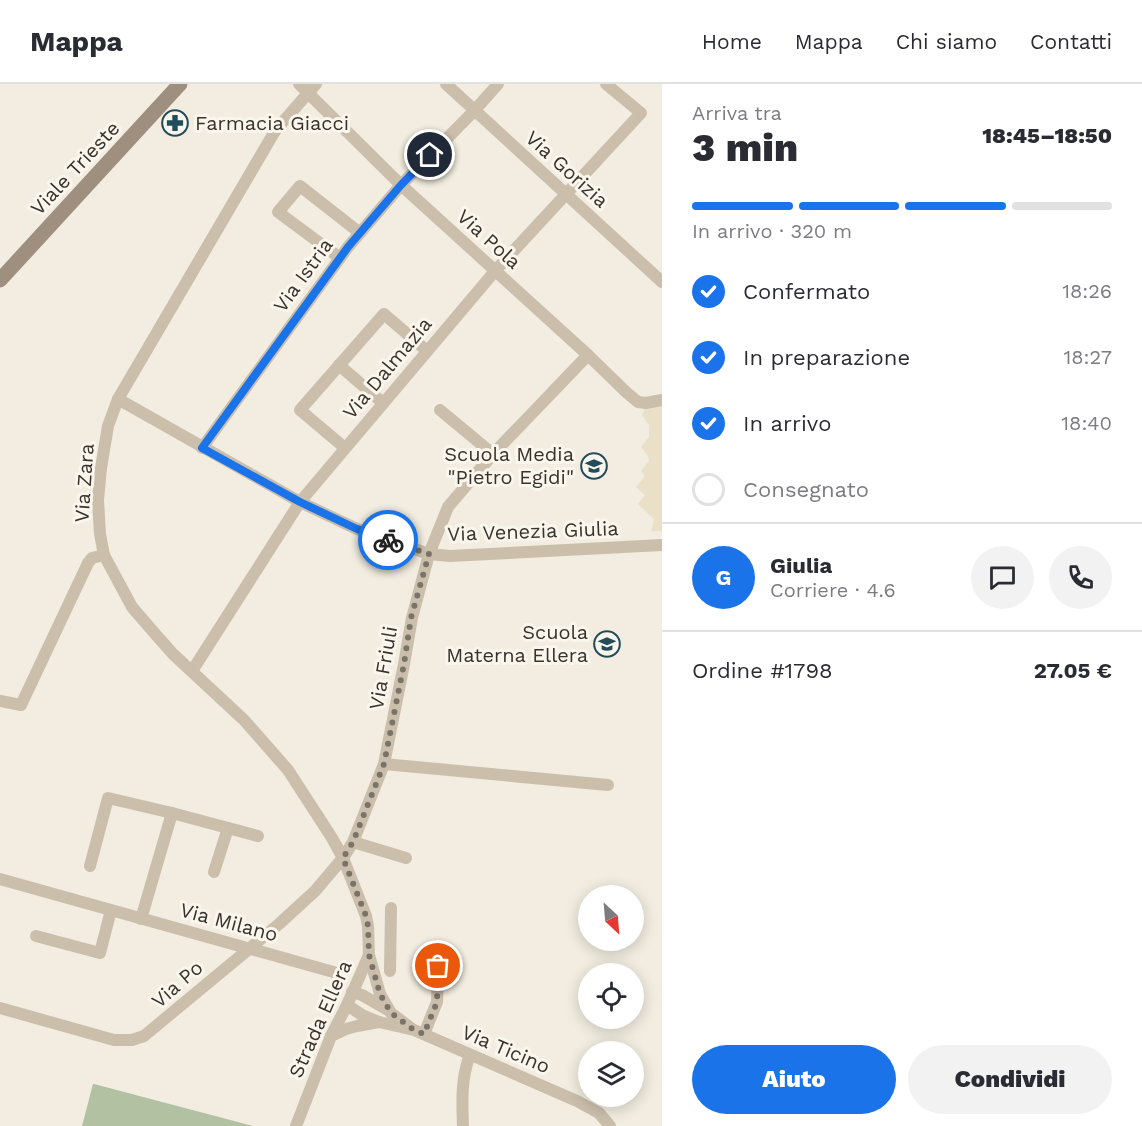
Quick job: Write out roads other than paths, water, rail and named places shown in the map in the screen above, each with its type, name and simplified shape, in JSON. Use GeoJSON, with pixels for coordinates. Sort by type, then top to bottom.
{"type":"FeatureCollection","features":[{"type":"Feature","properties":{"kind":"main road","name":"Viale Trieste"},"geometry":{"type":"LineString","coordinates":[[0,280],[180,84]]}},
{"type":"Feature","properties":{"kind":"street","name":"Via Gorizia"},"geometry":{"type":"LineString","coordinates":[[446,84],[662,282]]}},
{"type":"Feature","properties":{"kind":"street","name":"Via Istria"},"geometry":{"type":"LineString","coordinates":[[202,448],[360,233],[401,185],[498,84]]}},
{"type":"Feature","properties":{"kind":"street","name":"Via Dalmazia"},"geometry":{"type":"LineString","coordinates":[[192,671],[300,502],[495,271],[641,113],[606,84]]}},
{"type":"Feature","properties":{"kind":"street","name":"Via Pola"},"geometry":{"type":"LineString","coordinates":[[308,87],[401,185],[588,355],[616,384],[638,402],[662,400]]}},
{"type":"Feature","properties":{"kind":"street","name":"Via Zara"},"geometry":{"type":"LineString","coordinates":[[308,87],[275,131],[118,399],[108,426],[98,500],[104,555],[132,608],[173,654],[244,720],[288,770],[343,858]]}},
{"type":"Feature","properties":{"kind":"street"},"geometry":{"type":"LineString","coordinates":[[340,258],[278,212],[300,186],[360,233]]}},
{"type":"Feature","properties":{"kind":"street"},"geometry":{"type":"LineString","coordinates":[[345,448],[300,410],[384,314],[427,351]]}},
{"type":"Feature","properties":{"kind":"street","name":"Via Friuli"},"geometry":{"type":"LineString","coordinates":[[343,858],[353,842],[384,764],[411,618],[429,554],[448,507],[493,454],[588,355]]}},
{"type":"Feature","properties":{"kind":"street"},"geometry":{"type":"LineString","coordinates":[[339,366],[383,403]]}},
{"type":"Feature","properties":{"kind":"street","name":"Via Venezia Giulia"},"geometry":{"type":"LineString","coordinates":[[118,399],[300,502],[357,529],[429,554],[450,556],[662,545]]}},
{"type":"Feature","properties":{"kind":"street"},"geometry":{"type":"LineString","coordinates":[[440,410],[493,454]]}},
{"type":"Feature","properties":{"kind":"street"},"geometry":{"type":"LineString","coordinates":[[0,701],[21,705],[88,563],[92,558],[104,555]]}},
{"type":"Feature","properties":{"kind":"street"},"geometry":{"type":"LineString","coordinates":[[384,764],[608,785]]}},
{"type":"Feature","properties":{"kind":"street"},"geometry":{"type":"LineString","coordinates":[[90,866],[108,798],[258,836]]}},
{"type":"Feature","properties":{"kind":"street"},"geometry":{"type":"LineString","coordinates":[[141,919],[172,813]]}},
{"type":"Feature","properties":{"kind":"street"},"geometry":{"type":"LineString","coordinates":[[214,872],[228,828]]}},
{"type":"Feature","properties":{"kind":"street"},"geometry":{"type":"LineString","coordinates":[[353,842],[406,858]]}},
{"type":"Feature","properties":{"kind":"street","name":"Via Po"},"geometry":{"type":"LineString","coordinates":[[0,1008],[114,1040],[132,1040],[144,1036],[279,924],[315,891],[343,858]]}},
{"type":"Feature","properties":{"kind":"street","name":"Strada Ellera"},"geometry":{"type":"LineString","coordinates":[[296,1126],[331,1036],[369,955],[366,916],[343,858]]}},
{"type":"Feature","properties":{"kind":"street","name":"Via Milano"},"geometry":{"type":"LineString","coordinates":[[0,879],[337,973]]}},
{"type":"Feature","properties":{"kind":"street"},"geometry":{"type":"LineString","coordinates":[[390,971],[391,908]]}},
{"type":"Feature","properties":{"kind":"street"},"geometry":{"type":"LineString","coordinates":[[36,936],[100,953],[111,910]]}},
{"type":"Feature","properties":{"kind":"street"},"geometry":{"type":"LineString","coordinates":[[369,955],[380,994],[391,1013]]}},
{"type":"Feature","properties":{"kind":"street"},"geometry":{"type":"LineString","coordinates":[[419,1032],[437,1002],[438,966]]}},
{"type":"Feature","properties":{"kind":"street"},"geometry":{"type":"LineString","coordinates":[[352,992],[362,995],[419,1032]]}},
{"type":"Feature","properties":{"kind":"street"},"geometry":{"type":"LineString","coordinates":[[347,1005],[379,1022],[419,1032]]}},
{"type":"Feature","properties":{"kind":"street"},"geometry":{"type":"LineString","coordinates":[[331,1036],[351,1027],[379,1022]]}},
{"type":"Feature","properties":{"kind":"street","name":"Via Ticino"},"geometry":{"type":"LineString","coordinates":[[419,1032],[577,1101],[599,1113],[610,1126]]}},
{"type":"Feature","properties":{"kind":"street"},"geometry":{"type":"LineString","coordinates":[[463,1126],[462,1084],[470,1055]]}},
{"type":"Feature","properties":{"kind":"place","name":"Farmacia Giacci"},"geometry":{"type":"Point","coordinates":[175,123]}},
{"type":"Feature","properties":{"kind":"place","name":"Scuola Media \"Pietro Egidi\""},"geometry":{"type":"Point","coordinates":[594,466]}},
{"type":"Feature","properties":{"kind":"place","name":"Scuola Materna Ellera"},"geometry":{"type":"Point","coordinates":[607,644]}}]}
